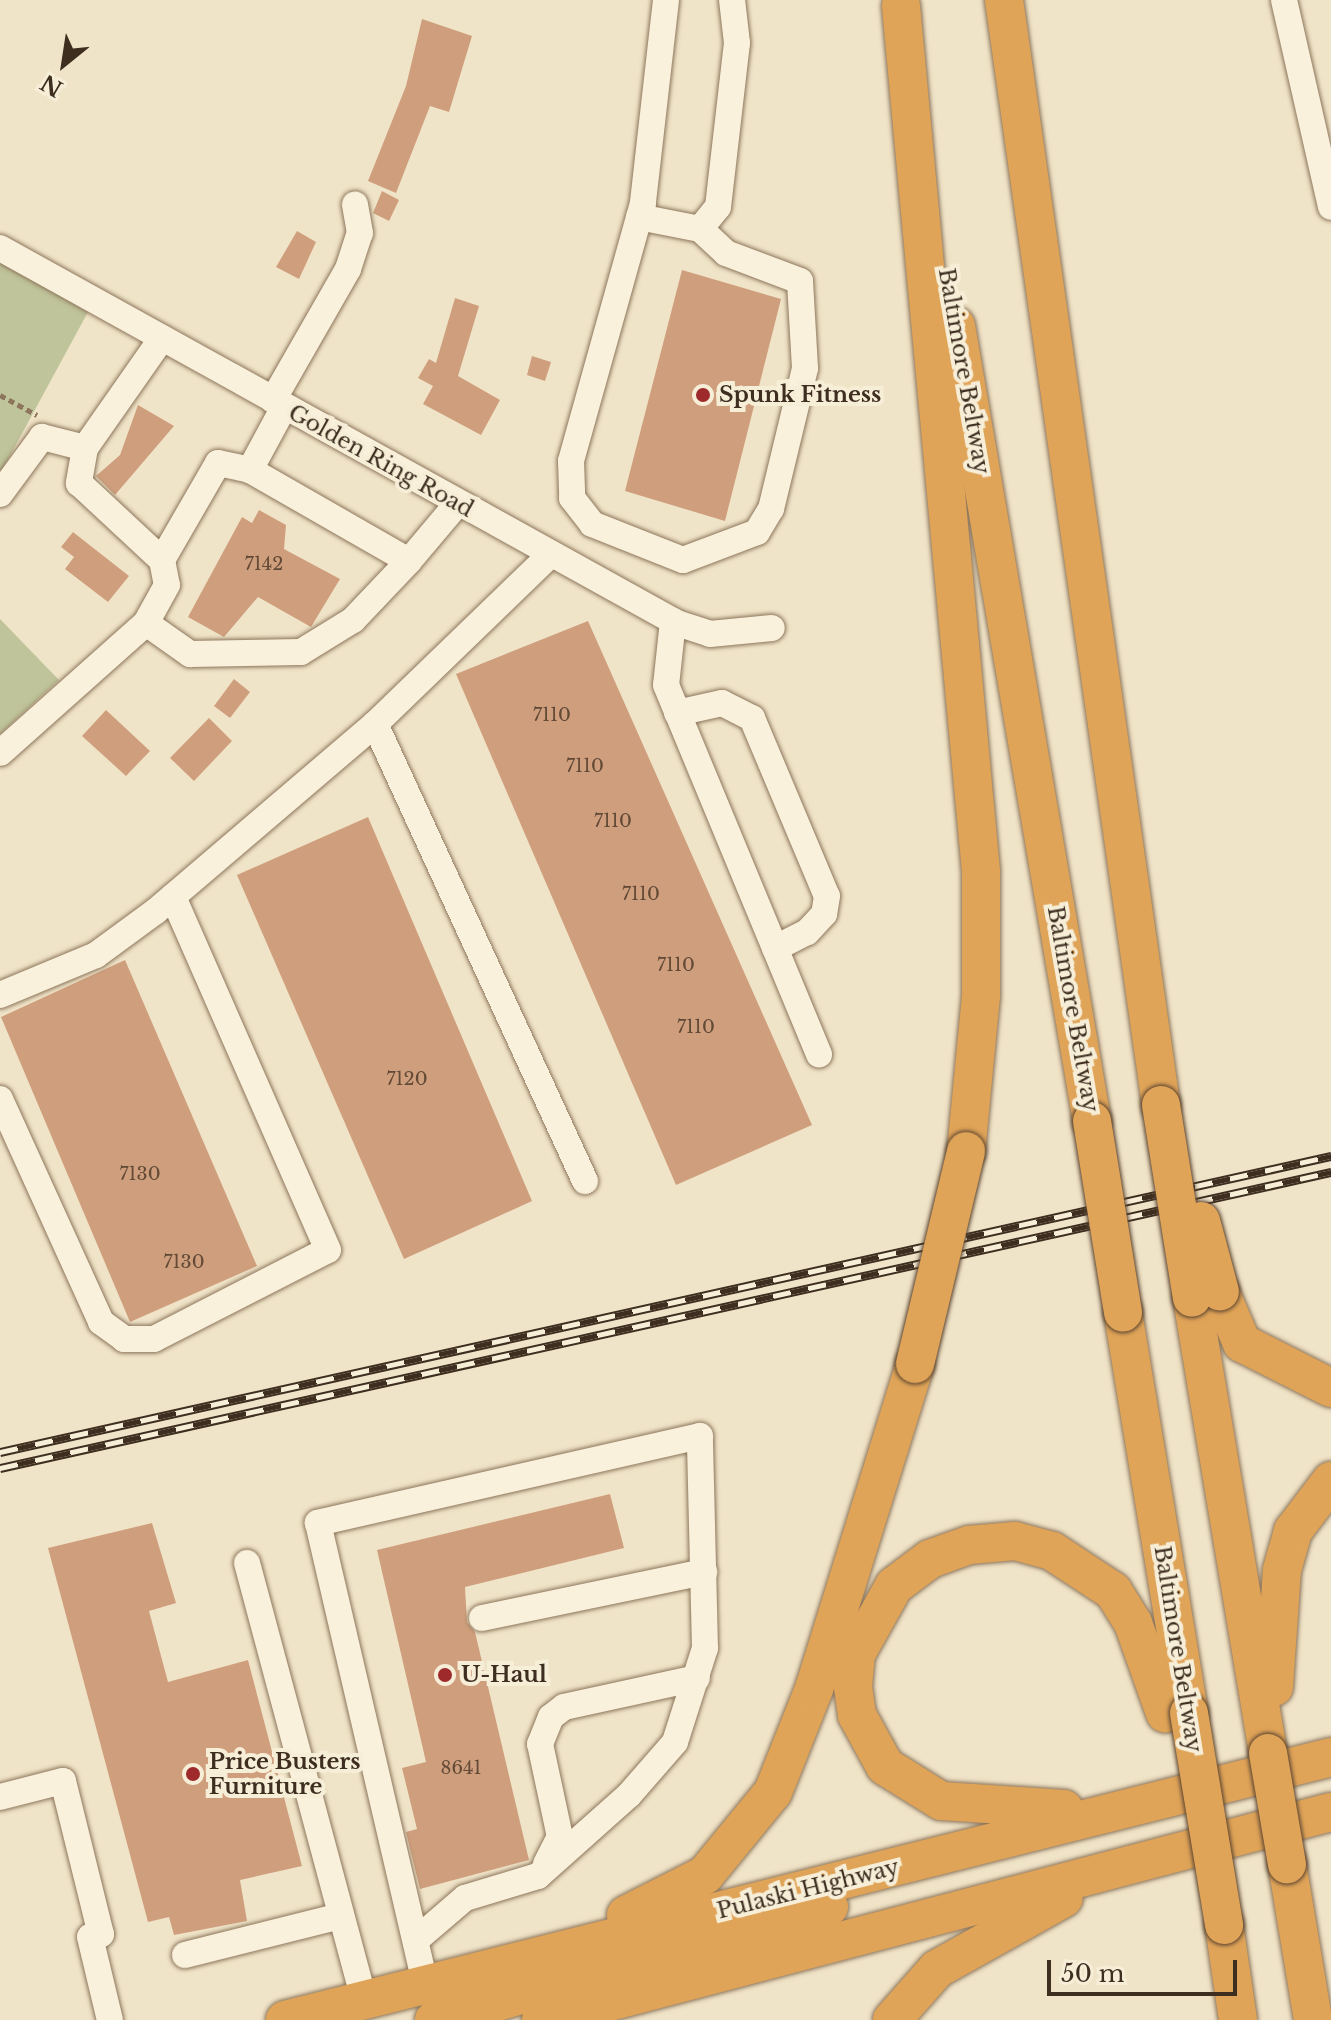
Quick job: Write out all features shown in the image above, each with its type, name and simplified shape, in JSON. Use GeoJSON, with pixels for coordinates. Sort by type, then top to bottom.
{"type":"FeatureCollection","features":[{"type":"Feature","properties":{"kind":"highway"},"geometry":{"type":"LineString","coordinates":[[1004,0],[1152,1037],[1206,1295],[1266,1692]]}},
{"type":"Feature","properties":{"kind":"highway"},"geometry":{"type":"LineString","coordinates":[[462,1973],[663,1902],[705,1875],[751,1825],[791,1756],[915,1364],[966,1151],[981,996],[981,871],[901,3]]}},
{"type":"Feature","properties":{"kind":"highway","name":"Baltimore Beltway"},"geometry":{"type":"LineString","coordinates":[[901,3],[1123,1313],[1177,1713],[1205,1827],[1238,2020]]}},
{"type":"Feature","properties":{"kind":"highway"},"geometry":{"type":"LineString","coordinates":[[1206,1295],[1242,1343],[1331,1388]]}},
{"type":"Feature","properties":{"kind":"highway"},"geometry":{"type":"LineString","coordinates":[[1331,1481],[1293,1531],[1282,1570],[1259,1766],[1294,1888],[1331,1983]]}},
{"type":"Feature","properties":{"kind":"highway"},"geometry":{"type":"LineString","coordinates":[[1135,1807],[972,1808],[911,1785],[869,1742],[857,1715],[856,1654],[894,1586],[930,1559],[1015,1541],[1086,1568],[1113,1591],[1133,1623],[1177,1713]]}},
{"type":"Feature","properties":{"kind":"highway"},"geometry":{"type":"LineString","coordinates":[[1259,1766],[1331,1743]]}},
{"type":"Feature","properties":{"kind":"highway","name":"Pulaski Highway"},"geometry":{"type":"LineString","coordinates":[[285,2020],[462,1973],[1135,1807],[1259,1766],[1331,1757]]}},
{"type":"Feature","properties":{"kind":"highway"},"geometry":{"type":"LineString","coordinates":[[541,2020],[1331,1812]]}},
{"type":"Feature","properties":{"kind":"highway"},"geometry":{"type":"LineString","coordinates":[[434,2020],[815,1913],[964,1850]]}},
{"type":"Feature","properties":{"kind":"highway"},"geometry":{"type":"LineString","coordinates":[[892,2020],[937,1969],[968,1948],[1143,1860]]}},
{"type":"Feature","properties":{"kind":"highway"},"geometry":{"type":"LineString","coordinates":[[1294,1888],[1313,2020]]}},
{"type":"Feature","properties":{"kind":"highway"},"geometry":{"type":"LineString","coordinates":[[1225,2020],[1229,1964]]}},
{"type":"Feature","properties":{"kind":"street"},"geometry":{"type":"LineString","coordinates":[[639,217],[700,229],[726,253],[800,281],[805,368],[771,509],[757,532],[683,560],[592,524],[572,498],[571,461],[639,217],[666,0]]}},
{"type":"Feature","properties":{"kind":"street"},"geometry":{"type":"LineString","coordinates":[[700,229],[718,207],[737,43],[732,0]]}},
{"type":"Feature","properties":{"kind":"street"},"geometry":{"type":"LineString","coordinates":[[1284,0],[1331,207]]}},
{"type":"Feature","properties":{"kind":"street"},"geometry":{"type":"LineString","coordinates":[[250,470],[279,404],[348,269],[360,233],[355,204]]}},
{"type":"Feature","properties":{"kind":"street","name":"Golden Ring Road"},"geometry":{"type":"LineString","coordinates":[[0,248],[548,557],[673,621],[710,634],[772,628]]}},
{"type":"Feature","properties":{"kind":"street"},"geometry":{"type":"LineString","coordinates":[[0,753],[146,623],[167,585],[162,560],[79,483],[85,448],[162,338]]}},
{"type":"Feature","properties":{"kind":"street"},"geometry":{"type":"LineString","coordinates":[[0,494],[42,437],[85,448]]}},
{"type":"Feature","properties":{"kind":"street"},"geometry":{"type":"LineString","coordinates":[[162,560],[218,463],[250,470],[409,561]]}},
{"type":"Feature","properties":{"kind":"street"},"geometry":{"type":"LineString","coordinates":[[146,623],[190,654],[301,652],[353,620],[457,504]]}},
{"type":"Feature","properties":{"kind":"street"},"geometry":{"type":"LineString","coordinates":[[0,995],[96,955],[173,897],[375,724],[548,557]]}},
{"type":"Feature","properties":{"kind":"street"},"geometry":{"type":"LineString","coordinates":[[673,621],[664,666],[677,713],[819,1055]]}},
{"type":"Feature","properties":{"kind":"street"},"geometry":{"type":"LineString","coordinates":[[677,713],[722,703],[752,718],[827,896],[824,914],[807,932],[775,948]]}},
{"type":"Feature","properties":{"kind":"street"},"geometry":{"type":"LineString","coordinates":[[375,724],[585,1181]]}},
{"type":"Feature","properties":{"kind":"street"},"geometry":{"type":"LineString","coordinates":[[0,1099],[101,1322],[124,1339],[154,1339],[328,1250],[173,897]]}},
{"type":"Feature","properties":{"kind":"street"},"geometry":{"type":"LineString","coordinates":[[416,1940],[465,1898],[538,1876],[629,1795],[675,1742],[705,1648],[700,1436],[318,1523],[425,1983]]}},
{"type":"Feature","properties":{"kind":"street"},"geometry":{"type":"LineString","coordinates":[[247,1563],[364,1999]]}},
{"type":"Feature","properties":{"kind":"street"},"geometry":{"type":"LineString","coordinates":[[482,1618],[704,1572]]}},
{"type":"Feature","properties":{"kind":"street"},"geometry":{"type":"LineString","coordinates":[[538,1876],[560,1837],[540,1744],[551,1717],[564,1707],[697,1678]]}},
{"type":"Feature","properties":{"kind":"street"},"geometry":{"type":"LineString","coordinates":[[0,1797],[63,1781],[101,1934],[90,1937],[110,2020]]}},
{"type":"Feature","properties":{"kind":"street"},"geometry":{"type":"LineString","coordinates":[[185,1955],[340,1916]]}},
{"type":"Feature","properties":{"kind":"green space"},"geometry":{"type":"Polygon","coordinates":[[[0,261],[88,312],[0,474],[0,261]]]}},
{"type":"Feature","properties":{"kind":"green space"},"geometry":{"type":"Polygon","coordinates":[[[0,619],[59,680],[0,734],[0,619]]]}},
{"type":"Feature","properties":{"kind":"building"},"geometry":{"type":"Polygon","coordinates":[[[422,19],[472,36],[449,112],[430,106],[396,193],[368,181],[406,86],[422,19]]]}},
{"type":"Feature","properties":{"kind":"building"},"geometry":{"type":"Polygon","coordinates":[[[382,191],[399,200],[389,221],[373,213],[382,191]]]}},
{"type":"Feature","properties":{"kind":"building"},"geometry":{"type":"Polygon","coordinates":[[[297,231],[316,242],[299,279],[276,267],[297,231]]]}},
{"type":"Feature","properties":{"kind":"building","name":"Spunk Fitness"},"geometry":{"type":"Polygon","coordinates":[[[682,270],[781,299],[725,521],[625,491],[682,270]]]}},
{"type":"Feature","properties":{"kind":"building"},"geometry":{"type":"Polygon","coordinates":[[[455,298],[479,306],[458,376],[500,400],[481,435],[423,404],[433,386],[418,378],[429,359],[436,363],[455,298]]]}},
{"type":"Feature","properties":{"kind":"building"},"geometry":{"type":"Polygon","coordinates":[[[532,356],[551,362],[545,381],[527,375],[532,356]]]}},
{"type":"Feature","properties":{"kind":"building"},"geometry":{"type":"Polygon","coordinates":[[[138,405],[174,426],[115,495],[96,476],[120,455],[138,405]]]}},
{"type":"Feature","properties":{"kind":"building"},"geometry":{"type":"Polygon","coordinates":[[[259,510],[286,525],[284,549],[340,579],[311,627],[258,597],[224,637],[188,617],[242,517],[252,523],[259,510]]]}},
{"type":"Feature","properties":{"kind":"building"},"geometry":{"type":"Polygon","coordinates":[[[73,532],[129,576],[108,602],[65,569],[74,557],[61,547],[73,532]]]}},
{"type":"Feature","properties":{"kind":"building"},"geometry":{"type":"Polygon","coordinates":[[[588,621],[812,1125],[676,1185],[456,674],[588,621]]]}},
{"type":"Feature","properties":{"kind":"building"},"geometry":{"type":"Polygon","coordinates":[[[234,679],[250,692],[230,718],[214,706],[234,679]]]}},
{"type":"Feature","properties":{"kind":"building"},"geometry":{"type":"Polygon","coordinates":[[[106,710],[150,751],[126,776],[82,736],[106,710]]]}},
{"type":"Feature","properties":{"kind":"building"},"geometry":{"type":"Polygon","coordinates":[[[209,718],[232,741],[194,781],[170,758],[209,718]]]}},
{"type":"Feature","properties":{"kind":"building"},"geometry":{"type":"Polygon","coordinates":[[[368,817],[532,1201],[404,1259],[237,875],[368,817]]]}},
{"type":"Feature","properties":{"kind":"building"},"geometry":{"type":"Polygon","coordinates":[[[125,960],[257,1266],[130,1322],[1,1017],[125,960]]]}},
{"type":"Feature","properties":{"kind":"building","name":"U-Haul"},"geometry":{"type":"Polygon","coordinates":[[[610,1494],[624,1548],[465,1587],[467,1622],[475,1632],[529,1860],[420,1889],[406,1832],[417,1829],[402,1768],[426,1762],[377,1550],[610,1494]]]}},
{"type":"Feature","properties":{"kind":"building","name":"Price Busters Furniture"},"geometry":{"type":"Polygon","coordinates":[[[152,1523],[176,1603],[149,1611],[168,1682],[248,1660],[302,1866],[240,1880],[247,1921],[174,1935],[169,1917],[148,1922],[48,1548],[152,1523]]]}},
{"type":"Feature","properties":{"kind":"railway"},"geometry":{"type":"LineString","coordinates":[[0,1452],[1331,1156]]}},
{"type":"Feature","properties":{"kind":"railway"},"geometry":{"type":"LineString","coordinates":[[0,1468],[1331,1172]]}},
{"type":"Feature","properties":{"kind":"place","name":"Spunk Fitness"},"geometry":{"type":"Point","coordinates":[703,395]}},
{"type":"Feature","properties":{"kind":"place","name":"U-Haul"},"geometry":{"type":"Point","coordinates":[445,1675]}},
{"type":"Feature","properties":{"kind":"place","name":"Price Busters Furniture"},"geometry":{"type":"Point","coordinates":[193,1774]}}]}
